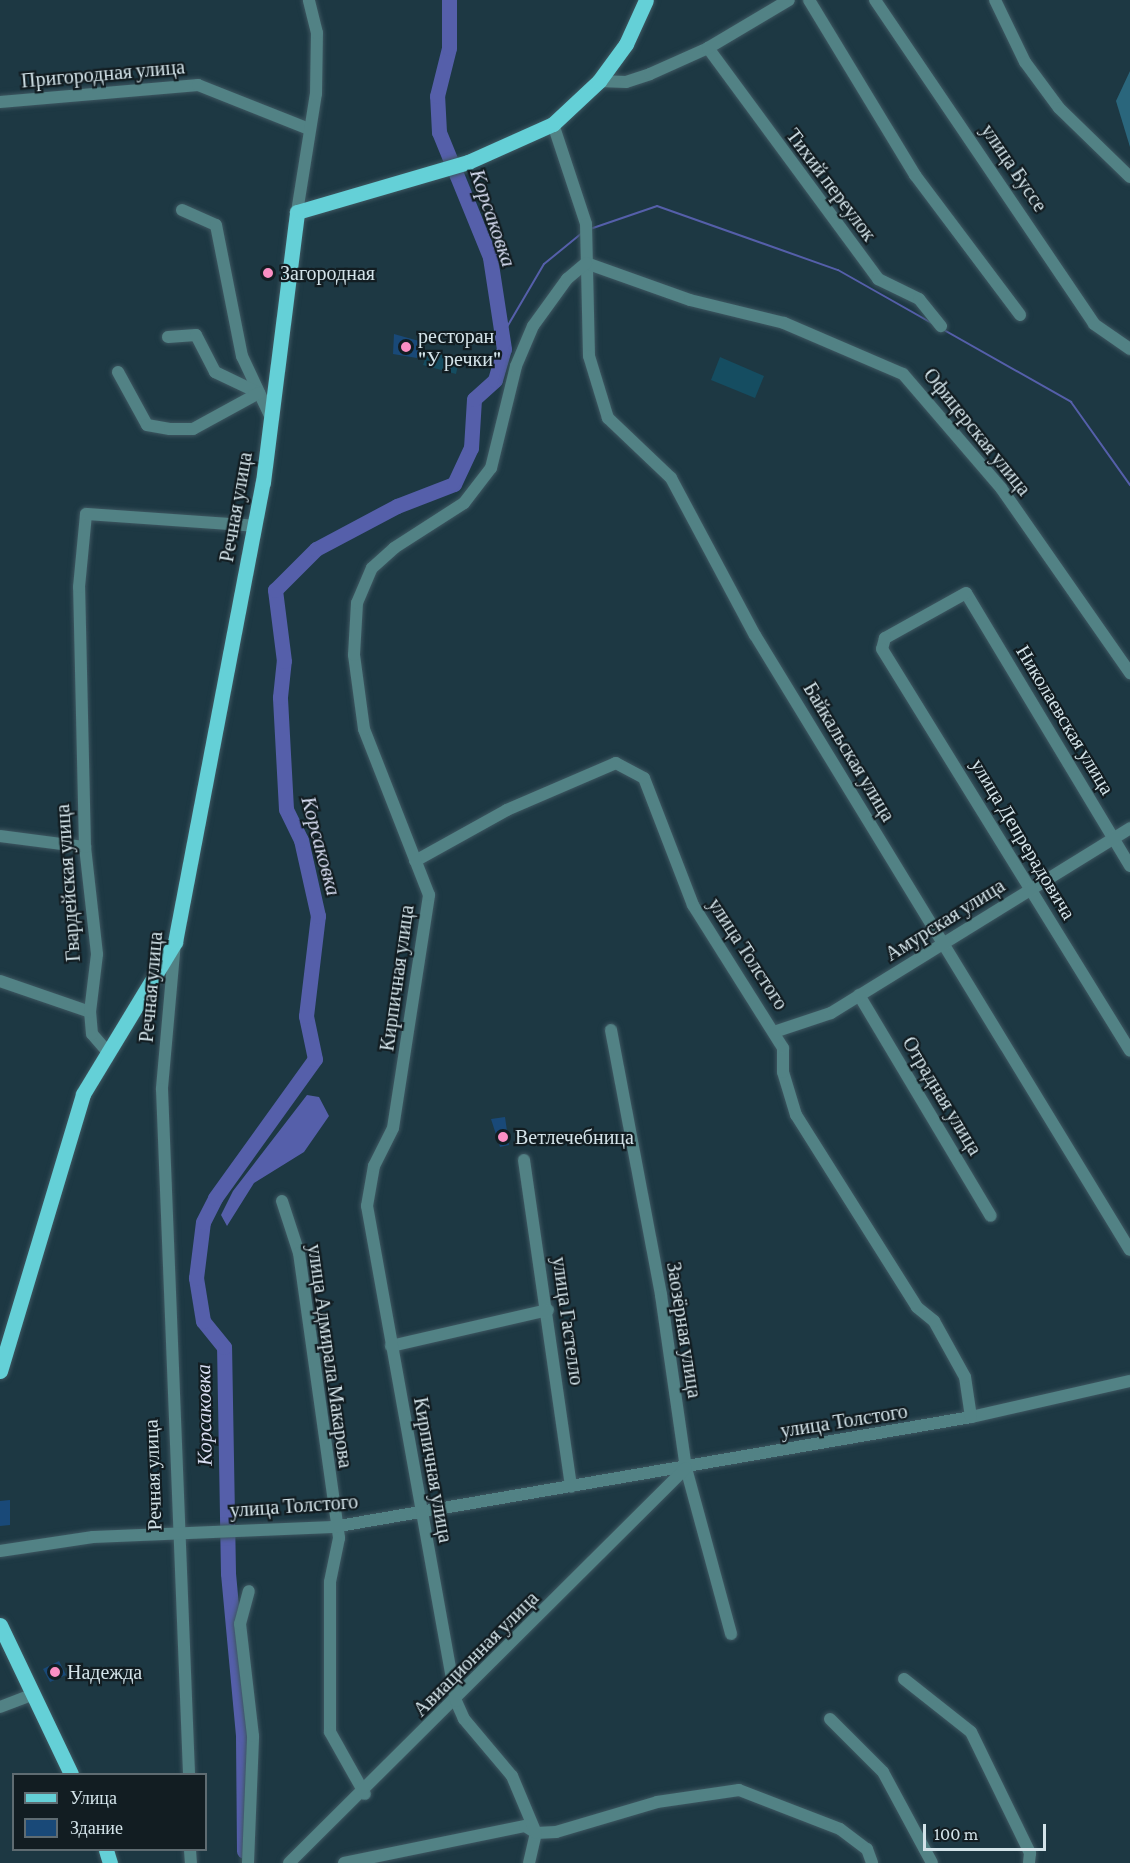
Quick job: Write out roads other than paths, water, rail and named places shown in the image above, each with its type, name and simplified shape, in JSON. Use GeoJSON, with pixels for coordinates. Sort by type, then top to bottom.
{"type":"FeatureCollection","features":[{"type":"Feature","properties":{"kind":"main road"},"geometry":{"type":"LineString","coordinates":[[297,212],[468,162],[553,124],[599,81],[626,44],[646,0]]}},
{"type":"Feature","properties":{"kind":"main road","name":"Речная улица"},"geometry":{"type":"LineString","coordinates":[[175,942],[256,526],[297,212]]}},
{"type":"Feature","properties":{"kind":"main road"},"geometry":{"type":"LineString","coordinates":[[0,1371],[83,1094],[106,1050],[175,942]]}},
{"type":"Feature","properties":{"kind":"main road"},"geometry":{"type":"LineString","coordinates":[[0,1625],[71,1773]]}},
{"type":"Feature","properties":{"kind":"street"},"geometry":{"type":"LineString","coordinates":[[297,212],[316,94],[317,33],[309,0]]}},
{"type":"Feature","properties":{"kind":"street"},"geometry":{"type":"LineString","coordinates":[[599,81],[626,82],[708,48],[789,0]]}},
{"type":"Feature","properties":{"kind":"street"},"geometry":{"type":"LineString","coordinates":[[809,0],[915,175],[1020,315]]}},
{"type":"Feature","properties":{"kind":"street","name":"улица Буссе"},"geometry":{"type":"LineString","coordinates":[[875,0],[1094,324],[1130,349]]}},
{"type":"Feature","properties":{"kind":"street"},"geometry":{"type":"LineString","coordinates":[[995,0],[1025,62],[1059,108],[1130,177]]}},
{"type":"Feature","properties":{"kind":"street","name":"Тихий переулок"},"geometry":{"type":"LineString","coordinates":[[708,48],[878,279],[919,298],[941,326]]}},
{"type":"Feature","properties":{"kind":"street","name":"Пригородная улица"},"geometry":{"type":"LineString","coordinates":[[0,102],[198,85],[309,129]]}},
{"type":"Feature","properties":{"kind":"street"},"geometry":{"type":"LineString","coordinates":[[553,124],[582,209],[588,244],[586,263]]}},
{"type":"Feature","properties":{"kind":"street"},"geometry":{"type":"LineString","coordinates":[[182,210],[216,225],[242,356],[271,418]]}},
{"type":"Feature","properties":{"kind":"street","name":"Офицерская улица"},"geometry":{"type":"LineString","coordinates":[[586,263],[690,300],[784,323],[903,374],[1001,488],[1130,673]]}},
{"type":"Feature","properties":{"kind":"street","name":"Кирпичная улица"},"geometry":{"type":"LineString","coordinates":[[536,1833],[512,1776],[464,1719],[456,1701],[367,1206],[374,1166],[393,1128],[429,895],[364,729],[354,655],[357,603],[372,568],[394,548],[464,503],[491,468],[516,366],[533,326],[567,279],[586,263]]}},
{"type":"Feature","properties":{"kind":"street","name":"Байкальская улица"},"geometry":{"type":"LineString","coordinates":[[586,263],[589,356],[608,418],[671,478],[755,635],[1130,1250]]}},
{"type":"Feature","properties":{"kind":"street"},"geometry":{"type":"LineString","coordinates":[[168,337],[196,335],[215,372],[259,393]]}},
{"type":"Feature","properties":{"kind":"street"},"geometry":{"type":"LineString","coordinates":[[118,372],[147,425],[170,429],[193,429],[259,393]]}},
{"type":"Feature","properties":{"kind":"street","name":"Гвардейская улица"},"geometry":{"type":"LineString","coordinates":[[106,1050],[92,1034],[90,1012],[97,954],[85,847],[79,587],[86,514],[256,526]]}},
{"type":"Feature","properties":{"kind":"street","name":"улица Депрерадовича"},"geometry":{"type":"LineString","coordinates":[[966,593],[885,638],[882,649],[1130,1051]]}},
{"type":"Feature","properties":{"kind":"street","name":"Николаевская улица"},"geometry":{"type":"LineString","coordinates":[[966,593],[1130,866]]}},
{"type":"Feature","properties":{"kind":"street","name":"улица Толстого"},"geometry":{"type":"LineString","coordinates":[[0,1551],[93,1537],[333,1527],[949,1425],[971,1417],[965,1377],[934,1321],[917,1307],[796,1115],[783,1072],[783,1048],[693,905],[644,778],[616,763],[507,810],[415,861]]}},
{"type":"Feature","properties":{"kind":"street","name":"Амурская улица"},"geometry":{"type":"LineString","coordinates":[[774,1032],[831,1013],[1130,828]]}},
{"type":"Feature","properties":{"kind":"street"},"geometry":{"type":"LineString","coordinates":[[0,836],[85,847]]}},
{"type":"Feature","properties":{"kind":"street","name":"Речная улица"},"geometry":{"type":"LineString","coordinates":[[175,942],[162,1089],[177,1535],[189,1773]]}},
{"type":"Feature","properties":{"kind":"street"},"geometry":{"type":"LineString","coordinates":[[0,981],[90,1012]]}},
{"type":"Feature","properties":{"kind":"street","name":"Отрадная улица"},"geometry":{"type":"LineString","coordinates":[[860,995],[991,1216]]}},
{"type":"Feature","properties":{"kind":"street","name":"Заозёрная улица"},"geometry":{"type":"LineString","coordinates":[[611,1030],[661,1295],[686,1468],[731,1634]]}},
{"type":"Feature","properties":{"kind":"street","name":"улица Гастелло"},"geometry":{"type":"LineString","coordinates":[[524,1160],[548,1310],[572,1487]]}},
{"type":"Feature","properties":{"kind":"street","name":"улица Адмирала Макарова"},"geometry":{"type":"LineString","coordinates":[[282,1201],[299,1253],[333,1527],[339,1538],[330,1582],[330,1732],[364,1794]]}},
{"type":"Feature","properties":{"kind":"street"},"geometry":{"type":"LineString","coordinates":[[391,1346],[548,1310]]}},
{"type":"Feature","properties":{"kind":"street"},"geometry":{"type":"LineString","coordinates":[[971,1417],[1130,1381]]}},
{"type":"Feature","properties":{"kind":"street","name":"Авиационная улица"},"geometry":{"type":"LineString","coordinates":[[289,1863],[364,1794],[686,1468]]}},
{"type":"Feature","properties":{"kind":"street"},"geometry":{"type":"LineString","coordinates":[[248,1863],[253,1736],[240,1624],[249,1592]]}},
{"type":"Feature","properties":{"kind":"street"},"geometry":{"type":"LineString","coordinates":[[904,1679],[971,1732],[1030,1853],[1029,1863]]}},
{"type":"Feature","properties":{"kind":"street"},"geometry":{"type":"LineString","coordinates":[[0,1707],[32,1695]]}},
{"type":"Feature","properties":{"kind":"street"},"geometry":{"type":"LineString","coordinates":[[830,1719],[883,1772],[932,1863]]}},
{"type":"Feature","properties":{"kind":"street"},"geometry":{"type":"LineString","coordinates":[[344,1863],[525,1826],[536,1833],[657,1803],[739,1790],[840,1829],[867,1849],[872,1863]]}},
{"type":"Feature","properties":{"kind":"street"},"geometry":{"type":"LineString","coordinates":[[529,1863],[536,1833]]}},
{"type":"Feature","properties":{"kind":"water"},"geometry":{"type":"Polygon","coordinates":[[[307,1095],[319,1097],[329,1116],[304,1152],[254,1183],[227,1226],[221,1215],[233,1191],[307,1095]]]}},
{"type":"Feature","properties":{"kind":"waterway","name":"Корсаковка"},"geometry":{"type":"LineString","coordinates":[[244,1851],[243,1735],[228,1573],[224,1347],[203,1321],[196,1278],[203,1222],[215,1198],[315,1059],[306,1016],[318,916],[301,840],[286,809],[280,697],[284,661],[275,590],[316,549],[397,506],[454,484],[471,448],[474,399],[495,380],[504,349],[490,257],[439,132],[437,96],[449,48],[449,0]]}},
{"type":"Feature","properties":{"kind":"waterway"},"geometry":{"type":"LineString","coordinates":[[590,229],[657,206],[838,270],[1071,402],[1130,485]]}},
{"type":"Feature","properties":{"kind":"waterway"},"geometry":{"type":"LineString","coordinates":[[504,349],[507,327],[544,264],[582,233]]}},
{"type":"Feature","properties":{"kind":"place","name":"Загородная"},"geometry":{"type":"Point","coordinates":[268,273]}},
{"type":"Feature","properties":{"kind":"place","name":"ресторан \"У речки\""},"geometry":{"type":"Point","coordinates":[406,347]}},
{"type":"Feature","properties":{"kind":"place","name":"Ветлечебница"},"geometry":{"type":"Point","coordinates":[503,1137]}},
{"type":"Feature","properties":{"kind":"place","name":"Надежда"},"geometry":{"type":"Point","coordinates":[55,1672]}}]}
